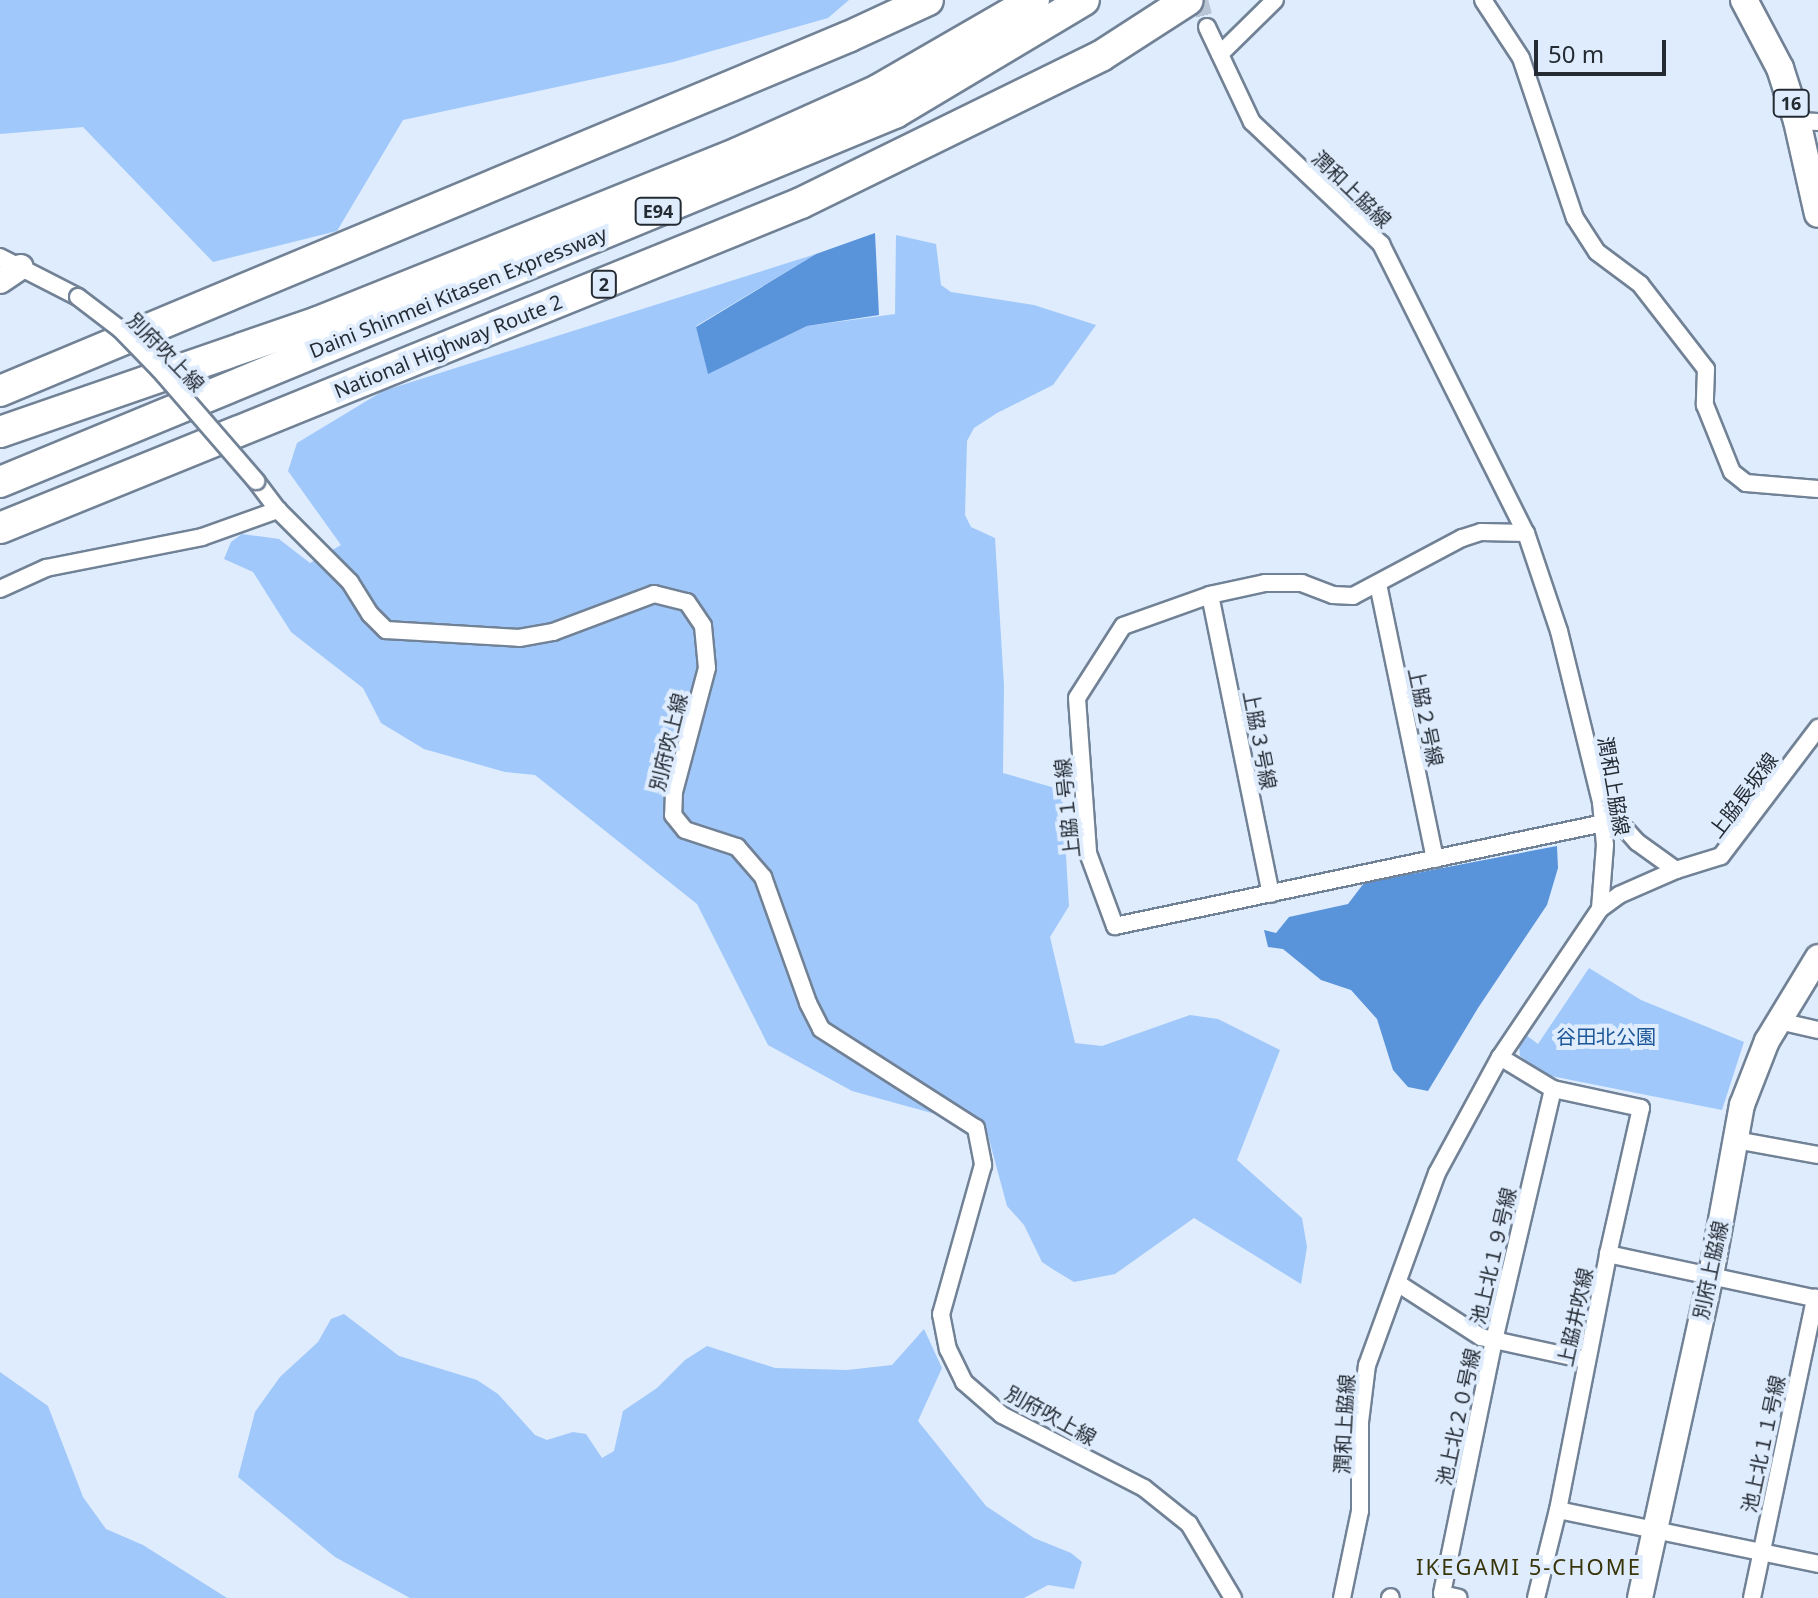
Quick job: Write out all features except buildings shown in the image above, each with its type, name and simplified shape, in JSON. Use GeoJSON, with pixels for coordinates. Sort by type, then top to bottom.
{"type":"FeatureCollection","features":[{"type":"Feature","properties":{"kind":"highway"},"geometry":{"type":"LineString","coordinates":[[0,391],[848,37],[928,0]]}},
{"type":"Feature","properties":{"kind":"highway","name":"Daini Shinmei Kitasen Expressway"},"geometry":{"type":"LineString","coordinates":[[0,432],[318,322],[738,153],[878,90],[1034,0]]}},
{"type":"Feature","properties":{"kind":"highway","name":"Daini Shinmei Kitasen Expressway"},"geometry":{"type":"LineString","coordinates":[[0,482],[895,113],[1084,0]]}},
{"type":"Feature","properties":{"kind":"highway","name":"National Highway Route 2"},"geometry":{"type":"LineString","coordinates":[[0,528],[801,203],[993,112],[1101,56],[1188,0]]}},
{"type":"Feature","properties":{"kind":"main road","name":"16"},"geometry":{"type":"LineString","coordinates":[[1744,0],[1808,121],[1818,214]]}},
{"type":"Feature","properties":{"kind":"street"},"geometry":{"type":"LineString","coordinates":[[1220,54],[1275,0]]}},
{"type":"Feature","properties":{"kind":"street"},"geometry":{"type":"LineString","coordinates":[[1483,0],[1521,58],[1559,182],[1575,218],[1597,252],[1640,284],[1706,369],[1705,405],[1732,472],[1746,483],[1818,489]]}},
{"type":"Feature","properties":{"kind":"street","name":"潤和上脇線"},"geometry":{"type":"LineString","coordinates":[[1207,27],[1252,122],[1381,244],[1526,533],[1559,631],[1601,802],[1604,877],[1600,909],[1500,1057],[1437,1173],[1367,1365],[1360,1422],[1360,1511],[1342,1598]]}},
{"type":"Feature","properties":{"kind":"street"},"geometry":{"type":"LineString","coordinates":[[0,281],[10,262]]}},
{"type":"Feature","properties":{"kind":"street","name":"別府吹上線"},"geometry":{"type":"LineString","coordinates":[[10,262],[78,297],[120,329],[160,370],[278,510],[350,582],[370,614],[386,630],[519,638],[553,632],[654,594],[687,602],[703,626],[707,668],[674,792],[673,815],[685,830],[737,847],[763,877],[808,1003],[821,1029],[976,1128],[983,1165],[941,1314],[948,1349],[964,1382],[1002,1415],[1156,1497],[1189,1524],[1233,1598]]}},
{"type":"Feature","properties":{"kind":"street"},"geometry":{"type":"LineString","coordinates":[[0,589],[46,568],[202,537],[278,510]]}},
{"type":"Feature","properties":{"kind":"street","name":"上脇１号線"},"geometry":{"type":"LineString","coordinates":[[1526,533],[1481,532],[1462,538],[1353,596],[1333,595],[1302,583],[1265,583],[1210,595],[1123,626],[1077,698],[1088,853],[1115,926],[1601,824]]}},
{"type":"Feature","properties":{"kind":"street","name":"上脇２号線"},"geometry":{"type":"LineString","coordinates":[[1378,584],[1435,859]]}},
{"type":"Feature","properties":{"kind":"street","name":"上脇３号線"},"geometry":{"type":"LineString","coordinates":[[1210,595],[1271,894]]}},
{"type":"Feature","properties":{"kind":"street","name":"上脇長坂線"},"geometry":{"type":"LineString","coordinates":[[1600,909],[1619,895],[1676,870],[1721,856],[1818,728]]}},
{"type":"Feature","properties":{"kind":"street"},"geometry":{"type":"LineString","coordinates":[[1601,802],[1637,842],[1676,870]]}},
{"type":"Feature","properties":{"kind":"street","name":"別府上脇線"},"geometry":{"type":"LineString","coordinates":[[1640,1598],[1711,1275],[1742,1105],[1779,1021],[1818,957]]}},
{"type":"Feature","properties":{"kind":"street"},"geometry":{"type":"LineString","coordinates":[[1779,1021],[1818,1030]]}},
{"type":"Feature","properties":{"kind":"street"},"geometry":{"type":"LineString","coordinates":[[1500,1057],[1553,1089],[1641,1108],[1608,1254]]}},
{"type":"Feature","properties":{"kind":"street","name":"池上北１９号線"},"geometry":{"type":"LineString","coordinates":[[1553,1089],[1494,1340],[1586,1360]]}},
{"type":"Feature","properties":{"kind":"street"},"geometry":{"type":"LineString","coordinates":[[1736,1140],[1818,1155]]}},
{"type":"Feature","properties":{"kind":"street","name":"上脇井吹線"},"geometry":{"type":"LineString","coordinates":[[1536,1598],[1558,1510],[1608,1254],[1816,1299]]}},
{"type":"Feature","properties":{"kind":"street","name":"池上北２０号線"},"geometry":{"type":"LineString","coordinates":[[1399,1284],[1481,1337],[1494,1340],[1442,1594],[1459,1598]]}},
{"type":"Feature","properties":{"kind":"street","name":"池上北１１号線"},"geometry":{"type":"LineString","coordinates":[[1752,1598],[1816,1299]]}},
{"type":"Feature","properties":{"kind":"street"},"geometry":{"type":"LineString","coordinates":[[1558,1510],[1818,1564]]}},
{"type":"Feature","properties":{"kind":"green space"},"geometry":{"type":"Polygon","coordinates":[[[0,0],[849,0],[828,18],[673,62],[403,120],[337,231],[213,262],[83,127],[0,134],[0,0]]]}},
{"type":"Feature","properties":{"kind":"green space"},"geometry":{"type":"Polygon","coordinates":[[[896,235],[936,244],[941,285],[951,292],[1034,305],[1096,325],[1053,385],[997,413],[974,428],[967,441],[965,515],[971,527],[995,538],[1004,686],[1003,773],[1062,790],[1069,906],[1050,937],[1075,1043],[1102,1046],[1190,1015],[1218,1019],[1280,1050],[1237,1160],[1302,1218],[1307,1247],[1301,1284],[1194,1218],[1115,1274],[1074,1282],[1042,1262],[1024,1225],[1007,1206],[986,1128],[852,1091],[768,1045],[697,904],[535,775],[505,772],[424,749],[381,723],[363,688],[291,632],[253,572],[224,559],[231,542],[242,534],[279,539],[310,563],[341,545],[288,471],[297,443],[383,391],[816,254],[696,326],[708,373],[807,326],[895,314],[896,235]]]}},
{"type":"Feature","properties":{"kind":"green space","name":"谷田北公園"},"geometry":{"type":"Polygon","coordinates":[[[1589,968],[1641,1000],[1744,1042],[1722,1110],[1546,1075],[1520,1056],[1519,1045],[1526,1035],[1538,1044],[1589,968]]]}},
{"type":"Feature","properties":{"kind":"green space"},"geometry":{"type":"Polygon","coordinates":[[[344,1314],[399,1356],[477,1380],[498,1394],[535,1435],[547,1440],[573,1432],[586,1434],[602,1458],[614,1451],[623,1411],[657,1388],[685,1360],[707,1346],[775,1368],[847,1370],[892,1365],[924,1329],[942,1368],[918,1421],[986,1506],[1034,1538],[1071,1553],[1082,1562],[1074,1589],[1048,1585],[1024,1598],[410,1598],[335,1557],[238,1477],[255,1412],[280,1377],[318,1342],[331,1319],[344,1314]]]}},
{"type":"Feature","properties":{"kind":"green space"},"geometry":{"type":"Polygon","coordinates":[[[0,1372],[48,1406],[83,1497],[106,1529],[143,1545],[227,1598],[0,1598],[0,1372]]]}},
{"type":"Feature","properties":{"kind":"shaded area"},"geometry":{"type":"Polygon","coordinates":[[[875,233],[879,315],[807,326],[708,374],[696,327],[816,254],[875,233]]]}},
{"type":"Feature","properties":{"kind":"shaded area"},"geometry":{"type":"Polygon","coordinates":[[[1557,846],[1558,868],[1547,905],[1478,1008],[1428,1091],[1408,1087],[1393,1070],[1377,1019],[1351,990],[1321,980],[1283,949],[1268,947],[1264,930],[1276,933],[1289,917],[1348,904],[1364,883],[1557,846]]]}},
{"type":"Feature","properties":{"kind":"tunnel"},"geometry":{"type":"LineString","coordinates":[[1200,0],[1207,27]]}},
{"type":"Feature","properties":{"kind":"district","name":"IKEGAMI 5-CHOME"},"geometry":{"type":"Point","coordinates":[1529,1567]}}]}
